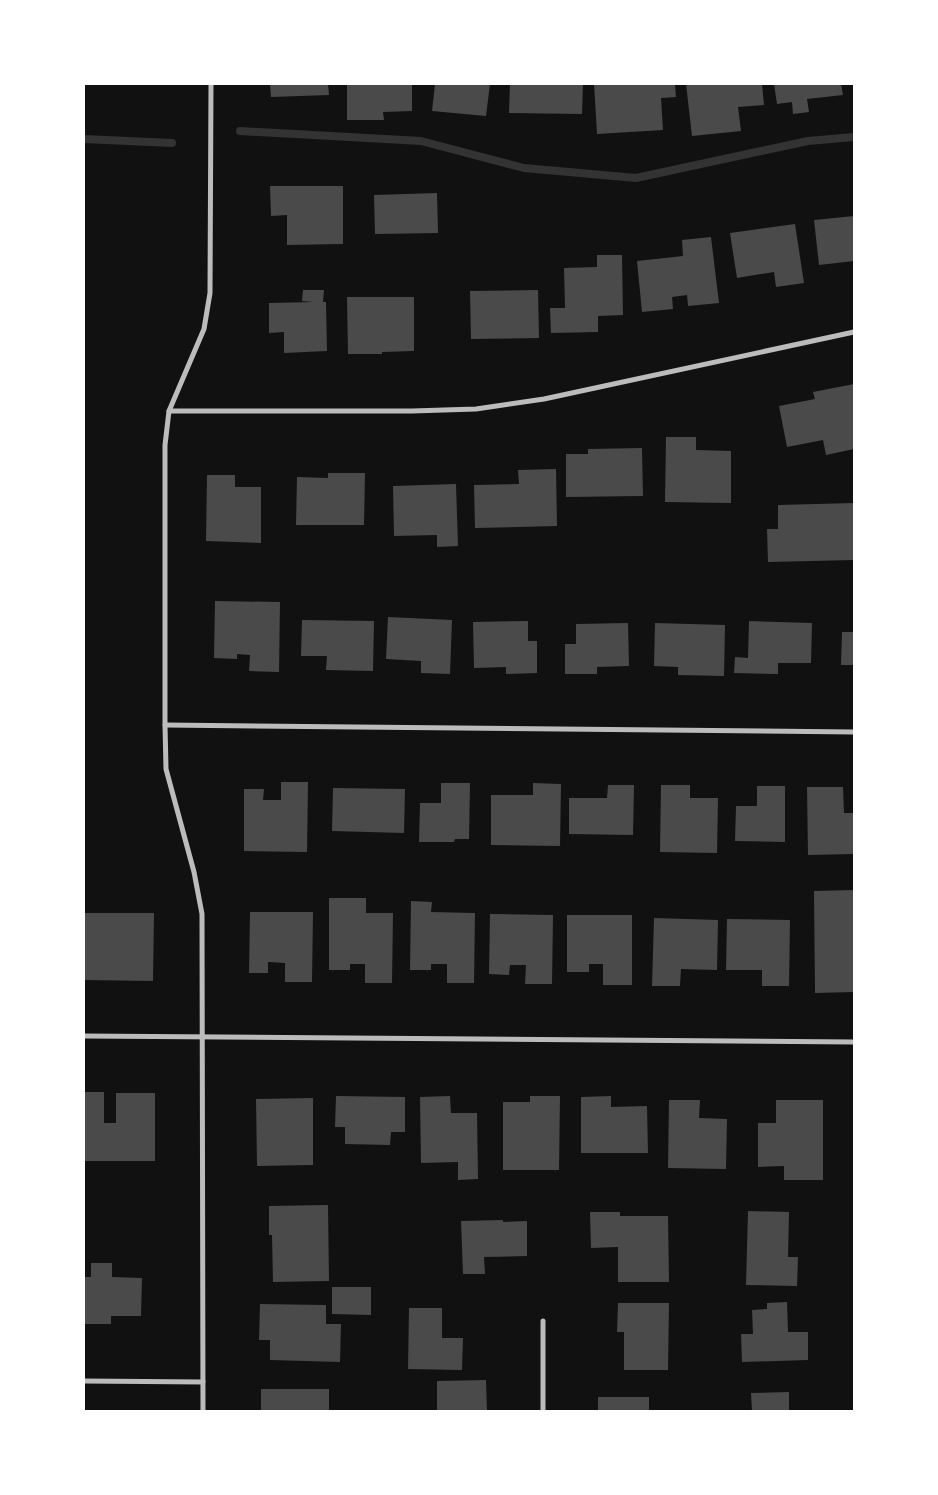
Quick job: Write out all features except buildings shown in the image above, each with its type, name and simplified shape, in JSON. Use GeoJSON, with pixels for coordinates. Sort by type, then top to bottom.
{"type":"FeatureCollection","features":[{"type":"Feature","properties":{"kind":"street"},"geometry":{"type":"LineString","coordinates":[[203,1411],[202,914],[194,872],[166,769],[164,725],[166,445],[169,412],[204,329],[210,293],[211,84]]}},
{"type":"Feature","properties":{"kind":"street"},"geometry":{"type":"LineString","coordinates":[[169,412],[476,409],[544,399],[854,332]]}},
{"type":"Feature","properties":{"kind":"street"},"geometry":{"type":"LineString","coordinates":[[164,725],[854,732]]}},
{"type":"Feature","properties":{"kind":"street"},"geometry":{"type":"LineString","coordinates":[[84,1036],[854,1042]]}},
{"type":"Feature","properties":{"kind":"street"},"geometry":{"type":"LineString","coordinates":[[542,1411],[543,1321]]}},
{"type":"Feature","properties":{"kind":"street"},"geometry":{"type":"LineString","coordinates":[[84,1381],[203,1382]]}},
{"type":"Feature","properties":{"kind":"waterway"},"geometry":{"type":"LineString","coordinates":[[240,131],[421,141],[524,168],[636,178],[808,141],[854,137]]}},
{"type":"Feature","properties":{"kind":"waterway"},"geometry":{"type":"LineString","coordinates":[[84,139],[172,143]]}}]}
